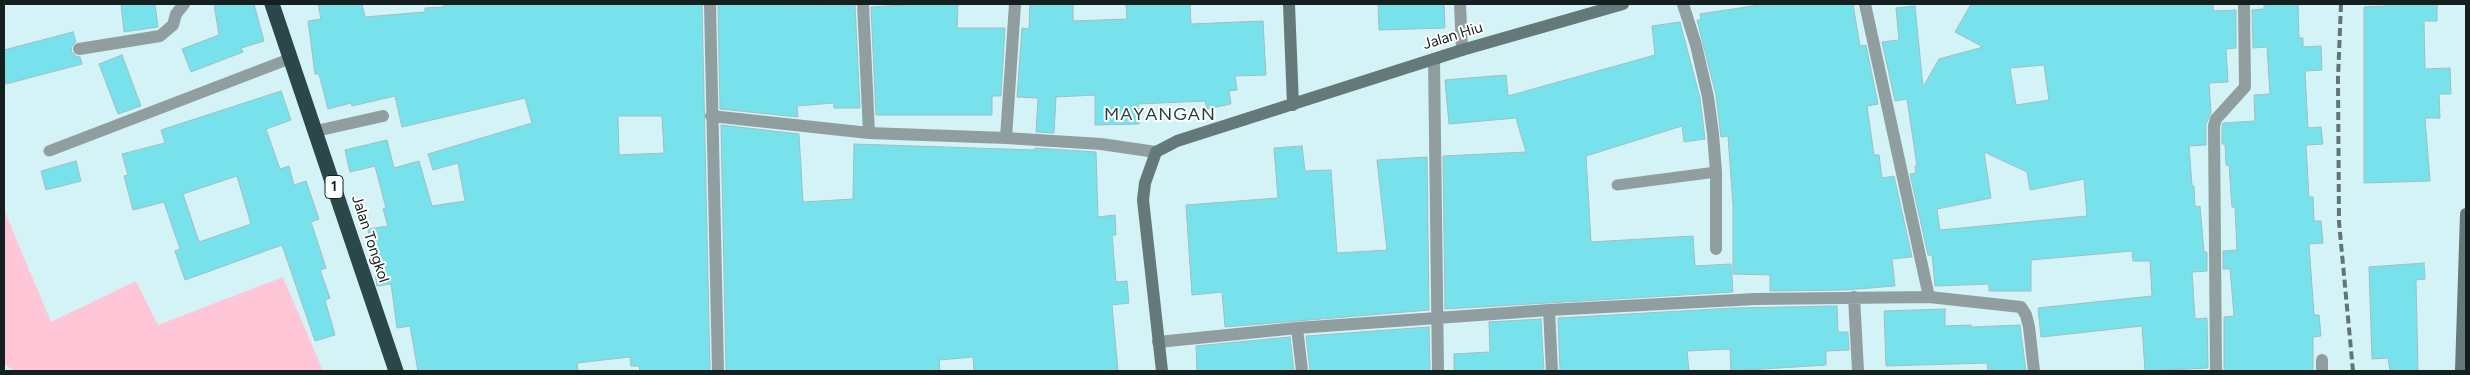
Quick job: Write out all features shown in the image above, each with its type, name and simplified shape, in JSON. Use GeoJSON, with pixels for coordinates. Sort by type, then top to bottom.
{"type":"FeatureCollection","features":[{"type":"Feature","properties":{"kind":"highway","name":"Jalan Tongkol"},"geometry":{"type":"LineString","coordinates":[[272,4],[396,371]]}},
{"type":"Feature","properties":{"kind":"main road"},"geometry":{"type":"LineString","coordinates":[[1289,4],[1293,105]]}},
{"type":"Feature","properties":{"kind":"main road","name":"Jalan Hiu"},"geometry":{"type":"LineString","coordinates":[[1156,152],[1177,141],[1462,50],[1623,4]]}},
{"type":"Feature","properties":{"kind":"main road"},"geometry":{"type":"LineString","coordinates":[[1156,152],[1145,182],[1143,200],[1162,371]]}},
{"type":"Feature","properties":{"kind":"main road"},"geometry":{"type":"LineString","coordinates":[[2461,371],[2466,214]]}},
{"type":"Feature","properties":{"kind":"street"},"geometry":{"type":"LineString","coordinates":[[79,49],[160,36],[173,25],[176,14],[184,4]]}},
{"type":"Feature","properties":{"kind":"street"},"geometry":{"type":"LineString","coordinates":[[710,4],[718,371]]}},
{"type":"Feature","properties":{"kind":"street"},"geometry":{"type":"LineString","coordinates":[[863,4],[869,133]]}},
{"type":"Feature","properties":{"kind":"street"},"geometry":{"type":"LineString","coordinates":[[1006,138],[1015,4]]}},
{"type":"Feature","properties":{"kind":"street"},"geometry":{"type":"LineString","coordinates":[[1460,4],[1462,50]]}},
{"type":"Feature","properties":{"kind":"street"},"geometry":{"type":"LineString","coordinates":[[1683,4],[1696,45],[1708,97],[1716,172],[1716,249]]}},
{"type":"Feature","properties":{"kind":"street"},"geometry":{"type":"LineString","coordinates":[[1864,4],[1929,297]]}},
{"type":"Feature","properties":{"kind":"street"},"geometry":{"type":"LineString","coordinates":[[2216,371],[2214,126],[2216,119],[2244,87],[2244,4]]}},
{"type":"Feature","properties":{"kind":"street"},"geometry":{"type":"LineString","coordinates":[[1434,59],[1438,371]]}},
{"type":"Feature","properties":{"kind":"street"},"geometry":{"type":"LineString","coordinates":[[316,131],[382,116]]}},
{"type":"Feature","properties":{"kind":"street"},"geometry":{"type":"LineString","coordinates":[[711,116],[869,133],[1101,144],[1156,152]]}},
{"type":"Feature","properties":{"kind":"street"},"geometry":{"type":"LineString","coordinates":[[1158,342],[1297,328],[1549,310],[1755,299],[1929,297],[2020,307],[2026,315],[2029,326],[2034,371]]}},
{"type":"Feature","properties":{"kind":"street"},"geometry":{"type":"LineString","coordinates":[[1854,298],[1858,371]]}},
{"type":"Feature","properties":{"kind":"street"},"geometry":{"type":"LineString","coordinates":[[1549,310],[1552,371]]}},
{"type":"Feature","properties":{"kind":"street"},"geometry":{"type":"LineString","coordinates":[[1297,328],[1302,371]]}},
{"type":"Feature","properties":{"kind":"lane"},"geometry":{"type":"LineString","coordinates":[[49,150],[289,59]]}},
{"type":"Feature","properties":{"kind":"lane"},"geometry":{"type":"LineString","coordinates":[[1617,185],[1716,172]]}},
{"type":"Feature","properties":{"kind":"shaded area"},"geometry":{"type":"Polygon","coordinates":[[[4,210],[51,322],[136,281],[158,325],[283,277],[323,371],[15,371],[4,364],[4,210]]]}},
{"type":"Feature","properties":{"kind":"building"},"geometry":{"type":"Polygon","coordinates":[[[121,4],[155,4],[158,27],[124,32],[121,4]]]}},
{"type":"Feature","properties":{"kind":"building"},"geometry":{"type":"Polygon","coordinates":[[[214,4],[254,4],[264,41],[241,48],[243,52],[191,72],[182,49],[219,35],[214,4]]]}},
{"type":"Feature","properties":{"kind":"building"},"geometry":{"type":"Polygon","coordinates":[[[318,4],[362,4],[365,17],[425,12],[425,8],[444,7],[444,4],[702,4],[710,371],[640,371],[639,366],[631,366],[630,357],[577,363],[578,371],[418,371],[410,326],[397,328],[391,284],[377,286],[368,229],[388,226],[383,209],[386,208],[375,166],[350,172],[345,150],[387,140],[394,168],[419,161],[432,206],[465,201],[458,163],[433,170],[428,154],[532,123],[525,98],[402,127],[395,96],[352,106],[351,103],[328,109],[319,74],[315,74],[308,21],[321,19],[318,4]],[[618,116],[619,155],[664,153],[662,116],[618,116]]]}},
{"type":"Feature","properties":{"kind":"building"},"geometry":{"type":"Polygon","coordinates":[[[718,4],[855,5],[860,108],[834,108],[834,103],[797,106],[798,117],[720,109],[718,4]]]}},
{"type":"Feature","properties":{"kind":"building"},"geometry":{"type":"Polygon","coordinates":[[[958,4],[957,28],[1005,28],[1001,96],[992,96],[992,115],[876,115],[871,7],[958,4]]]}},
{"type":"Feature","properties":{"kind":"building"},"geometry":{"type":"Polygon","coordinates":[[[1030,4],[1073,4],[1073,21],[1127,19],[1126,4],[1190,4],[1191,24],[1263,21],[1266,75],[1235,76],[1237,90],[1229,91],[1231,104],[1207,109],[1205,101],[1138,104],[1139,124],[1095,125],[1095,95],[1056,97],[1054,133],[1036,132],[1038,98],[1017,97],[1022,28],[1029,29],[1030,4]]]}},
{"type":"Feature","properties":{"kind":"building"},"geometry":{"type":"Polygon","coordinates":[[[1378,4],[1444,4],[1445,28],[1379,30],[1378,4]]]}},
{"type":"Feature","properties":{"kind":"building"},"geometry":{"type":"Polygon","coordinates":[[[1766,4],[1853,4],[1860,46],[1866,45],[1878,104],[1867,106],[1874,155],[1879,155],[1882,178],[1894,176],[1912,257],[1892,259],[1895,286],[1845,290],[1770,291],[1770,275],[1733,274],[1733,205],[1728,136],[1721,137],[1716,95],[1697,20],[1701,20],[1700,14],[1766,4]]]}},
{"type":"Feature","properties":{"kind":"building"},"geometry":{"type":"Polygon","coordinates":[[[1971,4],[2213,4],[2213,11],[2236,10],[2236,48],[2226,49],[2228,82],[2209,83],[2211,113],[2206,124],[2206,145],[2189,146],[2195,207],[2200,206],[2204,252],[2207,252],[2207,271],[2192,272],[2195,319],[2207,318],[2208,368],[2145,371],[2142,326],[2041,337],[2038,308],[2152,296],[2150,261],[2133,261],[2132,251],[2031,260],[2031,291],[1989,291],[1989,284],[1935,286],[1932,255],[1928,255],[1910,174],[1916,173],[1915,166],[1917,166],[1907,99],[1895,101],[1882,42],[1899,40],[1896,8],[1915,6],[1923,87],[1939,59],[1983,47],[1955,32],[1971,4]],[[2044,65],[2010,68],[2016,105],[2049,100],[2044,65]],[[1984,152],[1991,198],[1937,209],[1940,230],[2087,216],[2084,179],[2030,190],[2027,172],[1984,152]]]}},
{"type":"Feature","properties":{"kind":"building"},"geometry":{"type":"Polygon","coordinates":[[[2264,4],[2298,4],[2299,38],[2303,38],[2303,47],[2321,46],[2322,70],[2305,71],[2308,128],[2321,127],[2323,144],[2306,145],[2309,197],[2313,197],[2314,221],[2321,221],[2323,243],[2309,244],[2314,315],[2319,315],[2321,336],[2313,337],[2313,371],[2224,371],[2224,317],[2234,316],[2230,269],[2223,269],[2223,251],[2237,250],[2235,207],[2232,207],[2229,165],[2226,165],[2225,144],[2222,144],[2222,127],[2223,123],[2255,121],[2254,95],[2270,94],[2267,47],[2253,48],[2252,10],[2264,9],[2264,4]]]}},
{"type":"Feature","properties":{"kind":"building"},"geometry":{"type":"Polygon","coordinates":[[[2385,4],[2437,4],[2437,21],[2424,21],[2425,69],[2450,68],[2451,94],[2439,94],[2440,118],[2425,118],[2430,181],[2364,183],[2364,7],[2385,6],[2385,4]]]}},
{"type":"Feature","properties":{"kind":"building"},"geometry":{"type":"Polygon","coordinates":[[[1680,22],[1700,98],[1705,139],[1684,142],[1682,126],[1586,156],[1591,242],[1693,236],[1695,266],[1731,264],[1733,292],[1445,309],[1443,156],[1526,152],[1516,118],[1449,124],[1445,80],[1506,75],[1508,96],[1655,55],[1652,26],[1680,22]]]}},
{"type":"Feature","properties":{"kind":"building"},"geometry":{"type":"Polygon","coordinates":[[[73,32],[76,42],[72,46],[71,51],[80,57],[82,64],[6,84],[4,50],[73,32]]]}},
{"type":"Feature","properties":{"kind":"building"},"geometry":{"type":"Polygon","coordinates":[[[122,55],[141,106],[118,114],[99,64],[122,55]]]}},
{"type":"Feature","properties":{"kind":"building"},"geometry":{"type":"Polygon","coordinates":[[[281,91],[291,120],[266,129],[280,169],[289,166],[294,185],[306,181],[319,219],[311,222],[326,268],[320,270],[330,298],[325,300],[335,335],[315,341],[282,245],[185,280],[175,251],[180,249],[164,202],[133,210],[124,176],[128,175],[122,154],[165,143],[161,130],[281,91]],[[237,176],[183,194],[199,242],[251,224],[237,176]]]}},
{"type":"Feature","properties":{"kind":"building"},"geometry":{"type":"Polygon","coordinates":[[[721,125],[799,134],[803,202],[853,199],[854,144],[1035,150],[1035,148],[1096,152],[1098,217],[1115,215],[1116,235],[1112,235],[1116,282],[1127,281],[1129,303],[1112,305],[1118,371],[974,371],[973,357],[939,360],[940,371],[726,371],[721,125]]]}},
{"type":"Feature","properties":{"kind":"building"},"geometry":{"type":"Polygon","coordinates":[[[1302,146],[1305,171],[1331,170],[1337,253],[1387,250],[1377,160],[1427,157],[1429,310],[1225,327],[1222,292],[1192,295],[1186,205],[1278,198],[1274,148],[1302,146]]]}},
{"type":"Feature","properties":{"kind":"building"},"geometry":{"type":"Polygon","coordinates":[[[76,161],[81,181],[46,190],[41,171],[76,161]]]}},
{"type":"Feature","properties":{"kind":"building"},"geometry":{"type":"Polygon","coordinates":[[[2424,263],[2425,279],[2416,280],[2418,371],[2390,371],[2388,358],[2372,359],[2369,267],[2424,263]]]}},
{"type":"Feature","properties":{"kind":"building"},"geometry":{"type":"Polygon","coordinates":[[[1837,306],[1838,332],[1848,332],[1849,350],[1826,351],[1826,365],[1731,371],[1730,349],[1687,351],[1689,371],[1560,371],[1558,318],[1734,308],[1837,306]]]}},
{"type":"Feature","properties":{"kind":"building"},"geometry":{"type":"Polygon","coordinates":[[[1945,309],[1945,326],[2020,325],[2026,371],[1988,371],[1987,363],[1886,366],[1884,311],[1945,309]]]}},
{"type":"Feature","properties":{"kind":"building"},"geometry":{"type":"Polygon","coordinates":[[[1541,319],[1544,371],[1454,371],[1454,354],[1490,352],[1489,322],[1541,319]]]}},
{"type":"Feature","properties":{"kind":"building"},"geometry":{"type":"Polygon","coordinates":[[[1429,327],[1430,371],[1310,371],[1306,336],[1429,327]]]}},
{"type":"Feature","properties":{"kind":"building"},"geometry":{"type":"Polygon","coordinates":[[[1290,337],[1294,371],[1197,371],[1196,346],[1290,337]]]}},
{"type":"Feature","properties":{"kind":"railway"},"geometry":{"type":"LineString","coordinates":[[2341,4],[2338,78],[2339,222],[2353,371]]}},
{"type":"Feature","properties":{"kind":"district","name":"MAYANGAN"},"geometry":{"type":"Point","coordinates":[1160,115]}}]}
